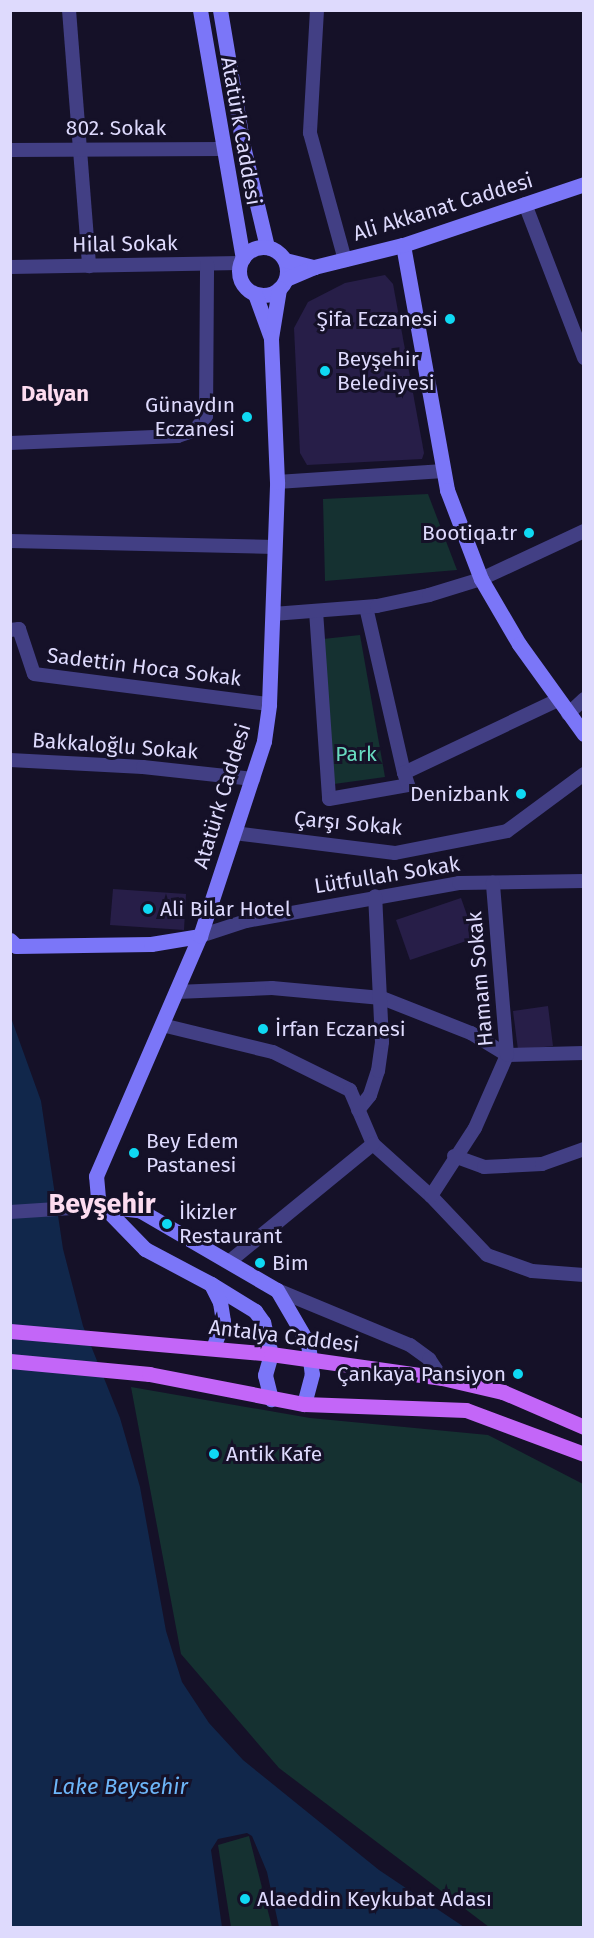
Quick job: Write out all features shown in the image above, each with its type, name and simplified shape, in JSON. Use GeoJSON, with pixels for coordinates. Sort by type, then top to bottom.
{"type":"FeatureCollection","features":[{"type":"Feature","properties":{"kind":"main road","name":"Atatürk Caddesi"},"geometry":{"type":"LineString","coordinates":[[200,10],[242,260]]}},
{"type":"Feature","properties":{"kind":"main road","name":"Atatürk Caddesi"},"geometry":{"type":"LineString","coordinates":[[220,10],[243,146],[267,247]]}},
{"type":"Feature","properties":{"kind":"main road","name":"Ali Akkanat Caddesi"},"geometry":{"type":"LineString","coordinates":[[282,284],[314,267],[403,245],[584,184]]}},
{"type":"Feature","properties":{"kind":"main road"},"geometry":{"type":"LineString","coordinates":[[403,245],[444,471],[481,579],[558,700],[584,734]]}},
{"type":"Feature","properties":{"kind":"main road"},"geometry":{"type":"LineString","coordinates":[[271,338],[255,294],[242,282],[242,260],[253,249],[267,247],[285,260],[314,267]]}},
{"type":"Feature","properties":{"kind":"main road"},"geometry":{"type":"LineString","coordinates":[[271,338],[285,260]]}},
{"type":"Feature","properties":{"kind":"main road"},"geometry":{"type":"LineString","coordinates":[[255,294],[268,295],[282,284]]}},
{"type":"Feature","properties":{"kind":"main road","name":"Atatürk Caddesi"},"geometry":{"type":"LineString","coordinates":[[103,1206],[98,1198],[96,1176],[200,936],[253,779],[269,704],[277,482],[271,338]]}},
{"type":"Feature","properties":{"kind":"main road"},"geometry":{"type":"LineString","coordinates":[[10,940],[16,946],[151,944],[200,936]]}},
{"type":"Feature","properties":{"kind":"main road"},"geometry":{"type":"LineString","coordinates":[[103,1206],[141,1211],[277,1290],[300,1326],[311,1360],[312,1382],[304,1404]]}},
{"type":"Feature","properties":{"kind":"main road"},"geometry":{"type":"LineString","coordinates":[[103,1206],[146,1249],[255,1311],[263,1322],[271,1354],[265,1375],[271,1399]]}},
{"type":"Feature","properties":{"kind":"main road"},"geometry":{"type":"LineString","coordinates":[[211,1284],[223,1321],[213,1348]]}},
{"type":"Feature","properties":{"kind":"main road","name":"Antalya Caddesi"},"geometry":{"type":"LineString","coordinates":[[10,1330],[271,1354],[442,1378],[503,1392],[584,1427]]}},
{"type":"Feature","properties":{"kind":"main road"},"geometry":{"type":"LineString","coordinates":[[10,1361],[149,1374],[304,1404],[466,1410],[584,1454]]}},
{"type":"Feature","properties":{"kind":"street"},"geometry":{"type":"LineString","coordinates":[[69,10],[89,266]]}},
{"type":"Feature","properties":{"kind":"street"},"geometry":{"type":"LineString","coordinates":[[317,10],[310,133],[345,260]]}},
{"type":"Feature","properties":{"kind":"street","name":"802. Sokak"},"geometry":{"type":"LineString","coordinates":[[10,150],[222,149]]}},
{"type":"Feature","properties":{"kind":"street"},"geometry":{"type":"LineString","coordinates":[[525,204],[583,354]]}},
{"type":"Feature","properties":{"kind":"street","name":"Hilal Sokak"},"geometry":{"type":"LineString","coordinates":[[10,267],[207,264],[242,260]]}},
{"type":"Feature","properties":{"kind":"street"},"geometry":{"type":"LineString","coordinates":[[10,443],[178,436],[195,430],[206,416],[207,264]]}},
{"type":"Feature","properties":{"kind":"street"},"geometry":{"type":"LineString","coordinates":[[277,482],[444,471]]}},
{"type":"Feature","properties":{"kind":"street"},"geometry":{"type":"LineString","coordinates":[[273,614],[366,607],[429,595],[481,579],[584,531]]}},
{"type":"Feature","properties":{"kind":"street"},"geometry":{"type":"LineString","coordinates":[[10,541],[275,547]]}},
{"type":"Feature","properties":{"kind":"street"},"geometry":{"type":"LineString","coordinates":[[316,611],[329,799],[408,785],[366,607]]}},
{"type":"Feature","properties":{"kind":"street","name":"Sadettin Hoca Sokak"},"geometry":{"type":"LineString","coordinates":[[10,630],[20,629],[34,674],[269,704]]}},
{"type":"Feature","properties":{"kind":"street"},"geometry":{"type":"LineString","coordinates":[[568,714],[584,699]]}},
{"type":"Feature","properties":{"kind":"street"},"geometry":{"type":"LineString","coordinates":[[404,773],[558,700]]}},
{"type":"Feature","properties":{"kind":"street","name":"Bakkaloğlu Sokak"},"geometry":{"type":"LineString","coordinates":[[10,760],[143,767],[253,779]]}},
{"type":"Feature","properties":{"kind":"street","name":"Çarşı Sokak"},"geometry":{"type":"LineString","coordinates":[[234,833],[395,853],[507,831],[584,774]]}},
{"type":"Feature","properties":{"kind":"street","name":"Lütfullah Sokak"},"geometry":{"type":"LineString","coordinates":[[200,936],[246,921],[375,896],[459,883],[584,881]]}},
{"type":"Feature","properties":{"kind":"street","name":"Hamam Sokak"},"geometry":{"type":"LineString","coordinates":[[431,1196],[454,1156],[475,1128],[507,1055],[493,883]]}},
{"type":"Feature","properties":{"kind":"street"},"geometry":{"type":"LineString","coordinates":[[358,1110],[370,1095],[378,1071],[382,998],[375,896]]}},
{"type":"Feature","properties":{"kind":"street"},"geometry":{"type":"LineString","coordinates":[[176,992],[272,988],[382,998],[471,1033],[507,1055],[584,1053]]}},
{"type":"Feature","properties":{"kind":"street"},"geometry":{"type":"LineString","coordinates":[[162,1025],[273,1052],[350,1090],[374,1144],[431,1196],[487,1255],[532,1271],[584,1275]]}},
{"type":"Feature","properties":{"kind":"street"},"geometry":{"type":"LineString","coordinates":[[230,1261],[374,1144]]}},
{"type":"Feature","properties":{"kind":"street"},"geometry":{"type":"LineString","coordinates":[[454,1156],[484,1167],[495,1167],[542,1164],[584,1149]]}},
{"type":"Feature","properties":{"kind":"street"},"geometry":{"type":"LineString","coordinates":[[10,1212],[103,1206]]}},
{"type":"Feature","properties":{"kind":"street"},"geometry":{"type":"LineString","coordinates":[[277,1290],[410,1345],[429,1359],[442,1378]]}},
{"type":"Feature","properties":{"kind":"green space"},"geometry":{"type":"Polygon","coordinates":[[[428,494],[457,570],[325,581],[323,499],[428,494]]]}},
{"type":"Feature","properties":{"kind":"green space","name":"Park"},"geometry":{"type":"Polygon","coordinates":[[[360,635],[385,777],[334,784],[323,639],[360,635]]]}},
{"type":"Feature","properties":{"kind":"green space"},"geometry":{"type":"Polygon","coordinates":[[[131,1387],[310,1418],[488,1435],[583,1484],[583,1927],[489,1927],[279,1768],[181,1654],[131,1387]]]}},
{"type":"Feature","properties":{"kind":"green space"},"geometry":{"type":"Polygon","coordinates":[[[249,1836],[272,1927],[231,1927],[218,1845],[249,1836]]]}},
{"type":"Feature","properties":{"kind":"water","name":"Lake Beysehir"},"geometry":{"type":"Polygon","coordinates":[[[10,1015],[41,1101],[63,1249],[83,1326],[120,1418],[140,1487],[166,1631],[182,1682],[209,1723],[243,1760],[379,1870],[464,1927],[279,1927],[267,1872],[252,1836],[247,1833],[218,1839],[211,1850],[222,1927],[11,1927],[10,1015]]]}},
{"type":"Feature","properties":{"kind":"building","name":"Beyşehir Belediyesi"},"geometry":{"type":"Polygon","coordinates":[[[385,275],[393,284],[424,453],[422,459],[307,465],[300,453],[294,328],[308,302],[345,283],[385,275]]]}},
{"type":"Feature","properties":{"kind":"building","name":"Ali Bilar Hotel"},"geometry":{"type":"Polygon","coordinates":[[[113,889],[186,894],[184,930],[110,925],[113,889]]]}},
{"type":"Feature","properties":{"kind":"building"},"geometry":{"type":"Polygon","coordinates":[[[461,898],[475,938],[410,960],[396,920],[461,898]]]}},
{"type":"Feature","properties":{"kind":"building"},"geometry":{"type":"Polygon","coordinates":[[[548,1006],[553,1046],[518,1050],[513,1011],[548,1006]]]}},
{"type":"Feature","properties":{"kind":"place","name":"Şifa Eczanesi"},"geometry":{"type":"Point","coordinates":[450,319]}},
{"type":"Feature","properties":{"kind":"place","name":"Beyşehir Belediyesi"},"geometry":{"type":"Point","coordinates":[325,371]}},
{"type":"Feature","properties":{"kind":"place","name":"Günaydın Eczanesi"},"geometry":{"type":"Point","coordinates":[247,417]}},
{"type":"Feature","properties":{"kind":"place","name":"Bootiqa.tr"},"geometry":{"type":"Point","coordinates":[529,533]}},
{"type":"Feature","properties":{"kind":"place","name":"Denizbank"},"geometry":{"type":"Point","coordinates":[521,794]}},
{"type":"Feature","properties":{"kind":"place","name":"Ali Bilar Hotel"},"geometry":{"type":"Point","coordinates":[148,909]}},
{"type":"Feature","properties":{"kind":"place","name":"İrfan Eczanesi"},"geometry":{"type":"Point","coordinates":[263,1029]}},
{"type":"Feature","properties":{"kind":"place","name":"Bey Edem Pastanesi"},"geometry":{"type":"Point","coordinates":[134,1153]}},
{"type":"Feature","properties":{"kind":"place","name":"İkizler Restaurant"},"geometry":{"type":"Point","coordinates":[167,1224]}},
{"type":"Feature","properties":{"kind":"place","name":"Bim"},"geometry":{"type":"Point","coordinates":[260,1263]}},
{"type":"Feature","properties":{"kind":"place","name":"Çankaya Pansiyon"},"geometry":{"type":"Point","coordinates":[518,1374]}},
{"type":"Feature","properties":{"kind":"place","name":"Antik Kafe"},"geometry":{"type":"Point","coordinates":[214,1454]}},
{"type":"Feature","properties":{"kind":"place","name":"Alaeddin Keykubat Adası"},"geometry":{"type":"Point","coordinates":[245,1899]}},
{"type":"Feature","properties":{"kind":"district","name":"Dalyan"},"geometry":{"type":"Point","coordinates":[55,394]}},
{"type":"Feature","properties":{"kind":"district","name":"Beyşehir"},"geometry":{"type":"Point","coordinates":[102,1205]}}]}
